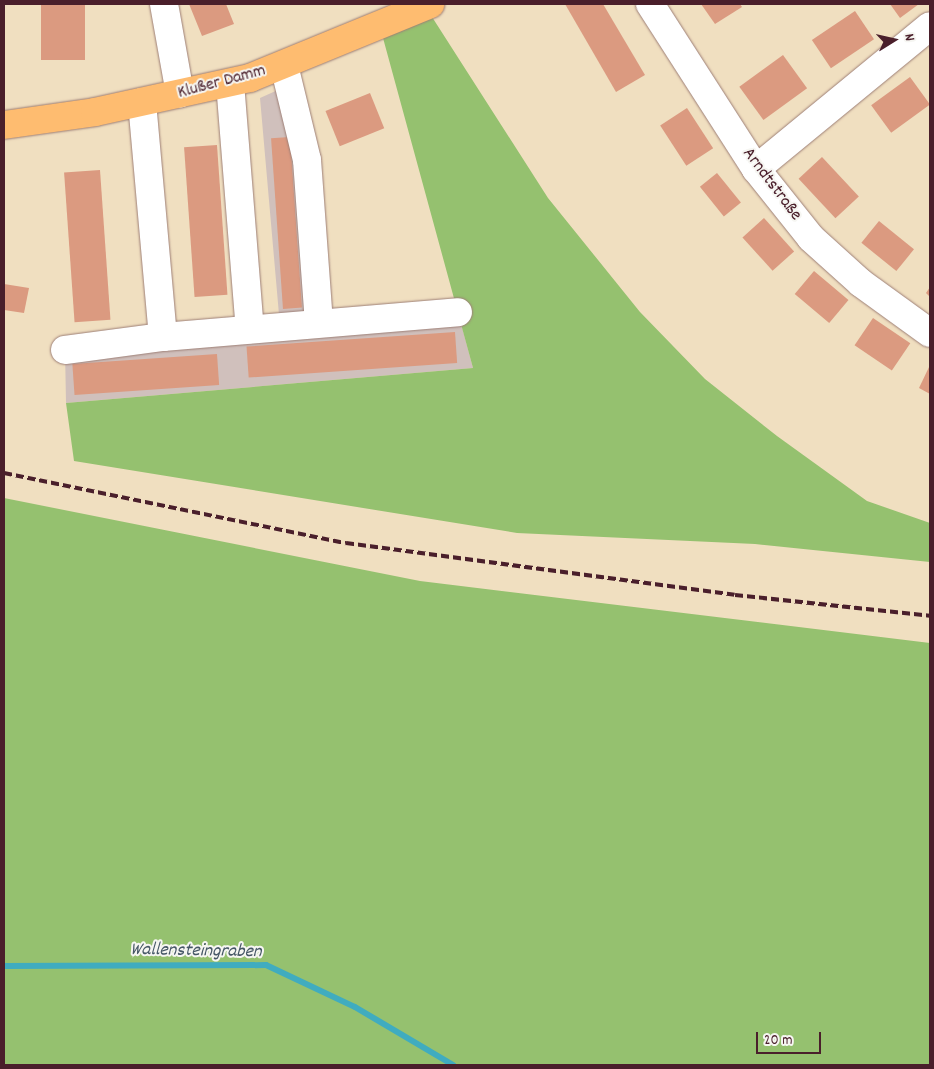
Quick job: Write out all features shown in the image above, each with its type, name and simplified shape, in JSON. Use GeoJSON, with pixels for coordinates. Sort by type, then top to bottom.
{"type":"FeatureCollection","features":[{"type":"Feature","properties":{"kind":"main road","name":"Klußer Damm"},"geometry":{"type":"LineString","coordinates":[[4,125],[142,102],[230,83],[284,65],[430,4]]}},
{"type":"Feature","properties":{"kind":"street"},"geometry":{"type":"LineString","coordinates":[[164,4],[180,94]]}},
{"type":"Feature","properties":{"kind":"street","name":"Arndtstraße"},"geometry":{"type":"LineString","coordinates":[[650,4],[756,169],[811,238],[861,282],[930,333]]}},
{"type":"Feature","properties":{"kind":"street"},"geometry":{"type":"LineString","coordinates":[[756,169],[930,26]]}},
{"type":"Feature","properties":{"kind":"street"},"geometry":{"type":"LineString","coordinates":[[284,65],[307,160],[319,323]]}},
{"type":"Feature","properties":{"kind":"street"},"geometry":{"type":"LineString","coordinates":[[230,83],[250,329]]}},
{"type":"Feature","properties":{"kind":"street"},"geometry":{"type":"LineString","coordinates":[[142,102],[163,337]]}},
{"type":"Feature","properties":{"kind":"street"},"geometry":{"type":"LineString","coordinates":[[65,350],[163,337],[458,312]]}},
{"type":"Feature","properties":{"kind":"shaded area"},"geometry":{"type":"Polygon","coordinates":[[[289,85],[319,323],[458,312],[473,368],[66,403],[65,350],[280,326],[260,98],[289,85]]]}},
{"type":"Feature","properties":{"kind":"green space"},"geometry":{"type":"Polygon","coordinates":[[[425,6],[548,198],[640,312],[705,379],[777,436],[867,501],[930,523],[930,562],[755,544],[517,533],[74,461],[66,403],[473,368],[380,27],[425,6]]]}},
{"type":"Feature","properties":{"kind":"green space"},"geometry":{"type":"Polygon","coordinates":[[[4,498],[420,581],[930,643],[930,1065],[4,1065],[4,498]]]}},
{"type":"Feature","properties":{"kind":"building"},"geometry":{"type":"Polygon","coordinates":[[[41,4],[85,4],[85,60],[41,60],[41,4]]]}},
{"type":"Feature","properties":{"kind":"building"},"geometry":{"type":"Polygon","coordinates":[[[189,4],[226,4],[234,24],[202,36],[189,4]]]}},
{"type":"Feature","properties":{"kind":"building"},"geometry":{"type":"Polygon","coordinates":[[[565,4],[603,4],[645,75],[616,92],[565,4]]]}},
{"type":"Feature","properties":{"kind":"building"},"geometry":{"type":"Polygon","coordinates":[[[701,4],[740,4],[742,7],[715,24],[701,4]]]}},
{"type":"Feature","properties":{"kind":"building"},"geometry":{"type":"Polygon","coordinates":[[[890,4],[919,4],[900,18],[890,4]]]}},
{"type":"Feature","properties":{"kind":"building"},"geometry":{"type":"Polygon","coordinates":[[[855,11],[874,39],[831,68],[812,40],[855,11]]]}},
{"type":"Feature","properties":{"kind":"building"},"geometry":{"type":"Polygon","coordinates":[[[783,55],[807,88],[763,120],[739,87],[783,55]]]}},
{"type":"Feature","properties":{"kind":"building"},"geometry":{"type":"Polygon","coordinates":[[[910,77],[930,105],[891,133],[871,105],[910,77]]]}},
{"type":"Feature","properties":{"kind":"building"},"geometry":{"type":"Polygon","coordinates":[[[370,93],[384,128],[340,146],[325,111],[370,93]]]}},
{"type":"Feature","properties":{"kind":"building"},"geometry":{"type":"Polygon","coordinates":[[[687,108],[713,148],[686,166],[660,125],[687,108]]]}},
{"type":"Feature","properties":{"kind":"building"},"geometry":{"type":"Polygon","coordinates":[[[290,137],[302,308],[283,309],[271,138],[290,137]]]}},
{"type":"Feature","properties":{"kind":"building"},"geometry":{"type":"Polygon","coordinates":[[[217,145],[227,295],[195,297],[184,147],[217,145]]]}},
{"type":"Feature","properties":{"kind":"building"},"geometry":{"type":"Polygon","coordinates":[[[822,157],[859,196],[835,218],[799,179],[822,157]]]}},
{"type":"Feature","properties":{"kind":"building"},"geometry":{"type":"Polygon","coordinates":[[[100,170],[110,320],[75,322],[64,173],[100,170]]]}},
{"type":"Feature","properties":{"kind":"building"},"geometry":{"type":"Polygon","coordinates":[[[717,173],[741,203],[724,216],[700,187],[717,173]]]}},
{"type":"Feature","properties":{"kind":"building"},"geometry":{"type":"Polygon","coordinates":[[[764,218],[794,251],[773,271],[742,237],[764,218]]]}},
{"type":"Feature","properties":{"kind":"building"},"geometry":{"type":"Polygon","coordinates":[[[879,221],[914,249],[896,271],[861,243],[879,221]]]}},
{"type":"Feature","properties":{"kind":"building"},"geometry":{"type":"Polygon","coordinates":[[[814,271],[848,300],[829,323],[795,294],[814,271]]]}},
{"type":"Feature","properties":{"kind":"building"},"geometry":{"type":"Polygon","coordinates":[[[4,284],[29,288],[24,313],[4,310],[4,284]]]}},
{"type":"Feature","properties":{"kind":"building"},"geometry":{"type":"Polygon","coordinates":[[[930,287],[930,297],[926,293],[930,287]]]}},
{"type":"Feature","properties":{"kind":"building"},"geometry":{"type":"Polygon","coordinates":[[[873,318],[910,343],[892,371],[855,345],[873,318]]]}},
{"type":"Feature","properties":{"kind":"building"},"geometry":{"type":"Polygon","coordinates":[[[455,332],[457,363],[249,378],[247,347],[455,332]]]}},
{"type":"Feature","properties":{"kind":"building"},"geometry":{"type":"Polygon","coordinates":[[[217,354],[219,385],[75,395],[72,364],[217,354]]]}},
{"type":"Feature","properties":{"kind":"building"},"geometry":{"type":"Polygon","coordinates":[[[930,365],[930,394],[919,388],[930,365]]]}},
{"type":"Feature","properties":{"kind":"waterway","name":"Wallensteingraben"},"geometry":{"type":"LineString","coordinates":[[4,966],[266,965],[355,1007],[453,1065]]}},
{"type":"Feature","properties":{"kind":"railway"},"geometry":{"type":"LineString","coordinates":[[4,473],[346,543],[735,595],[930,616]]}}]}
